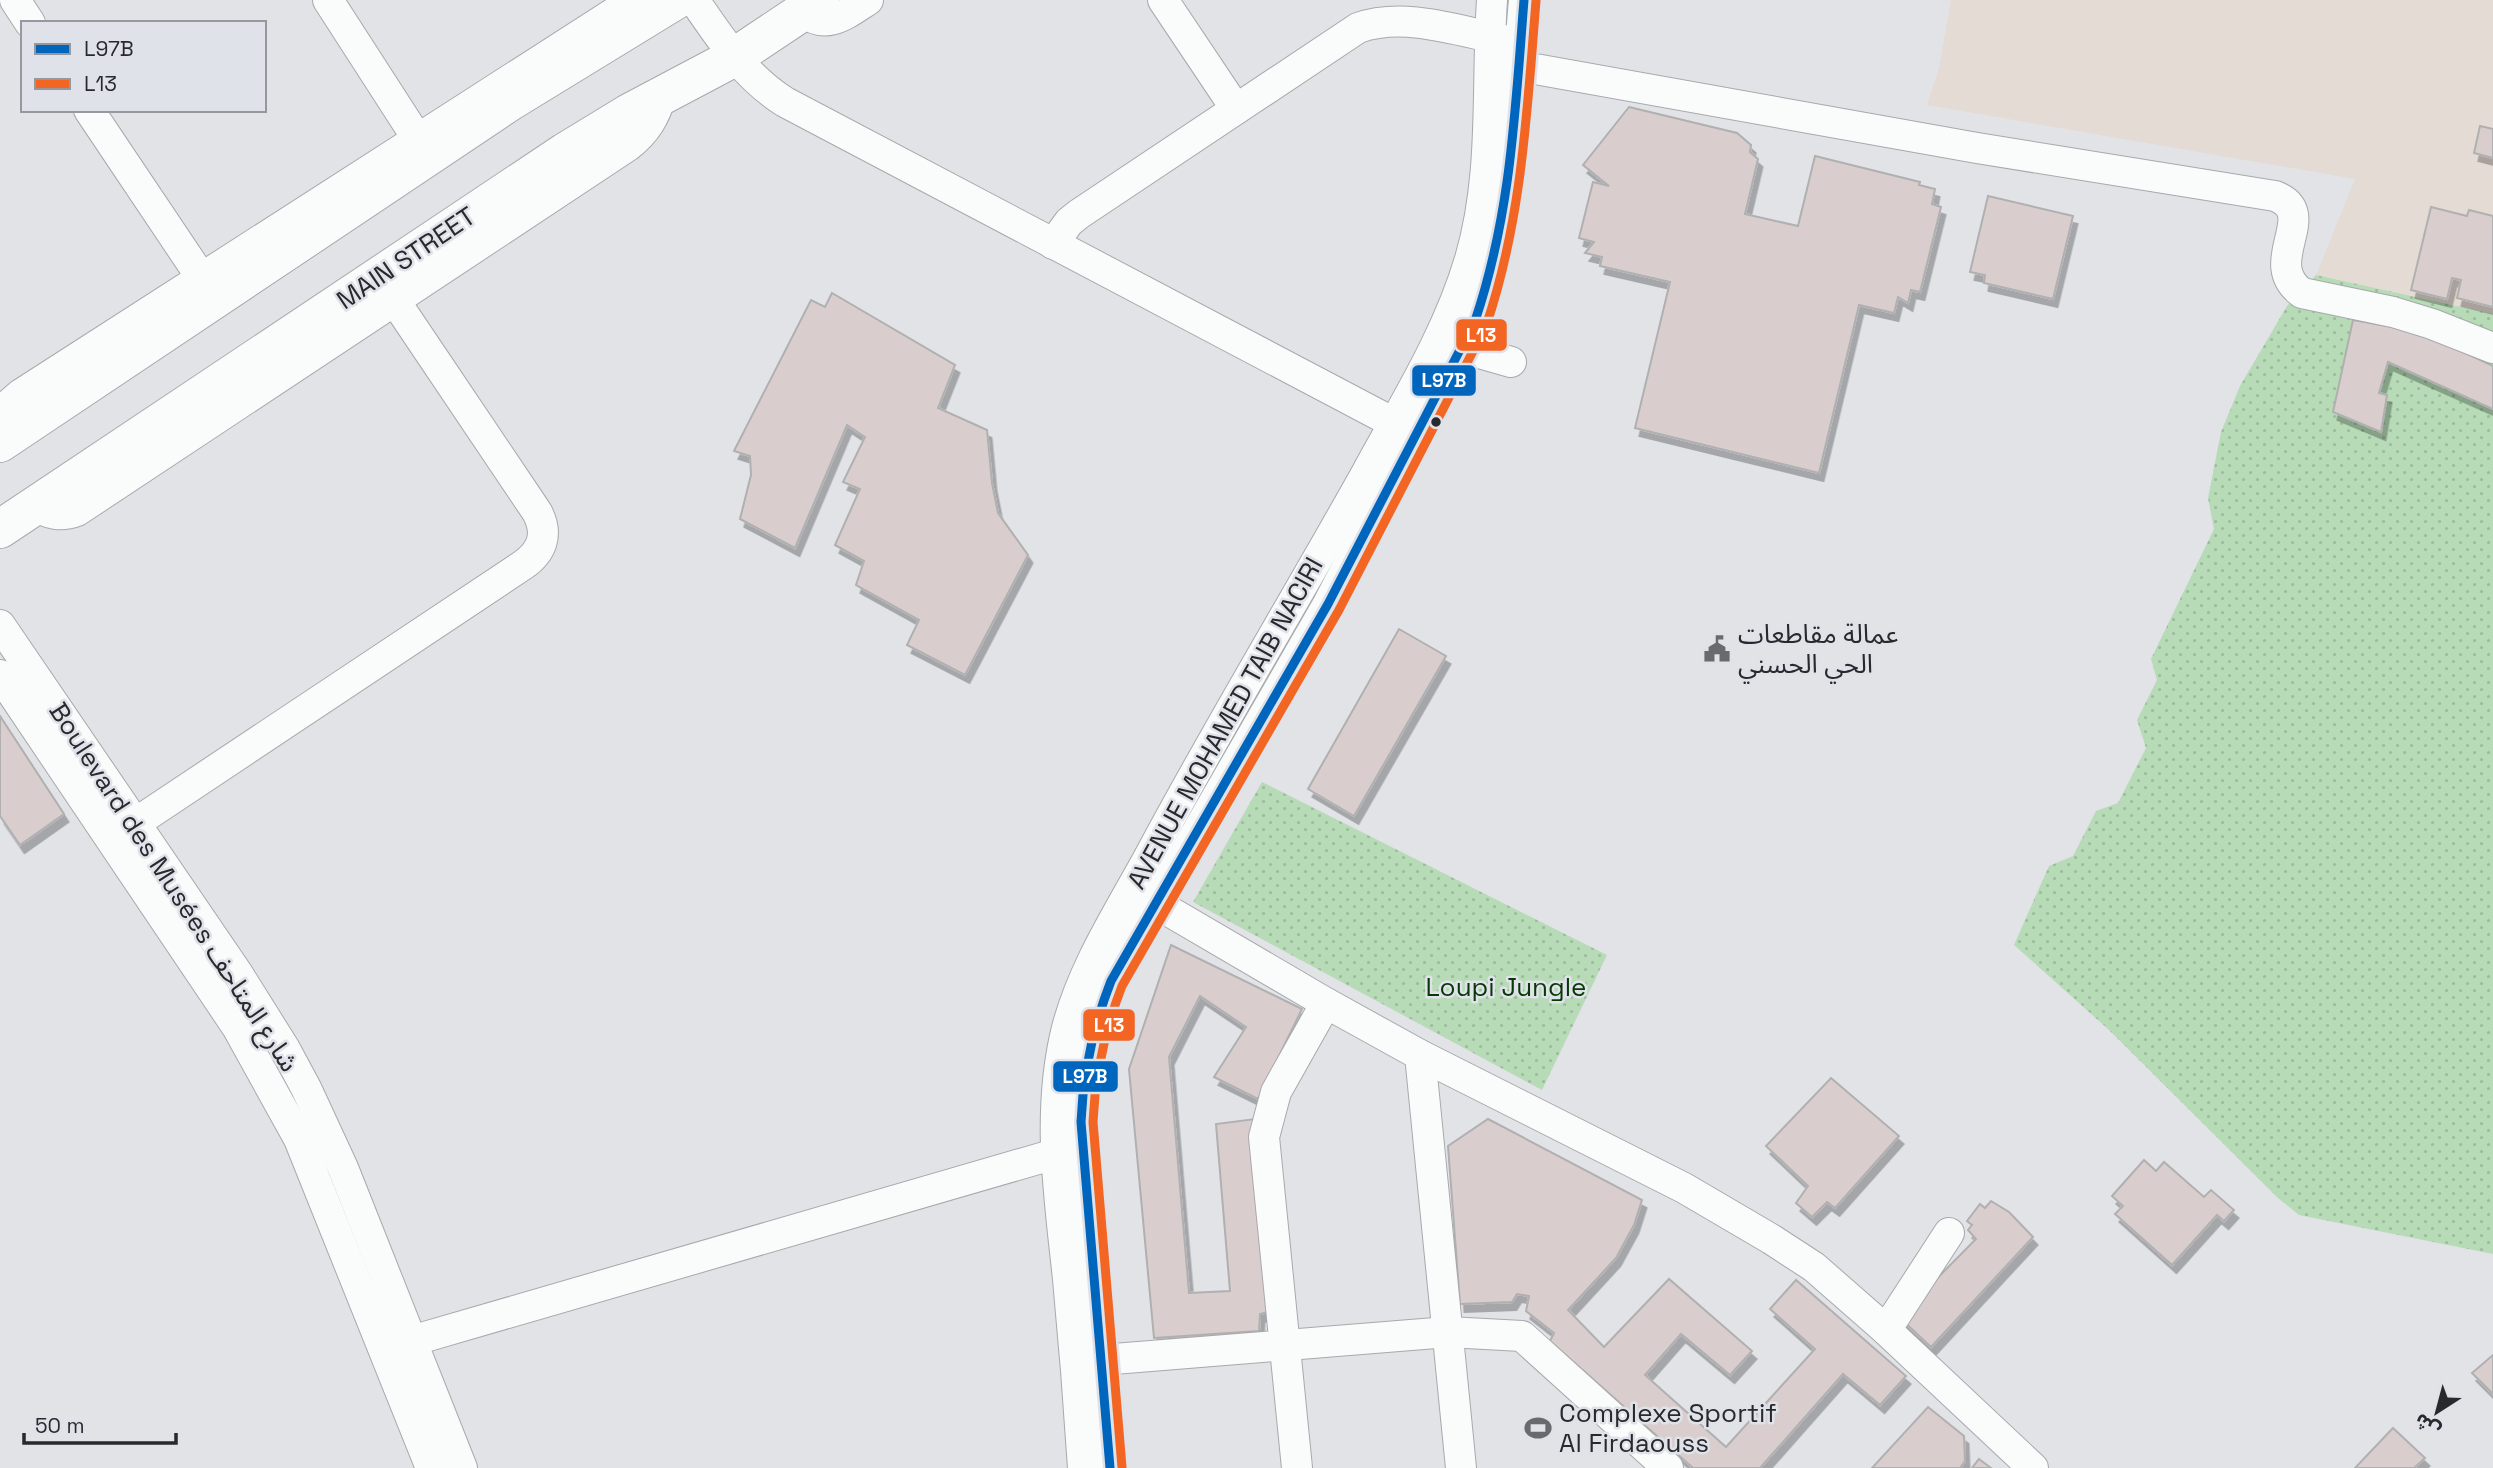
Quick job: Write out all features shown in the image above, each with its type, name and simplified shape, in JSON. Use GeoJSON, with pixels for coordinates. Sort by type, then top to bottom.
{"type":"FeatureCollection","features":[{"type":"Feature","properties":{"kind":"main road"},"geometry":{"type":"LineString","coordinates":[[0,443],[511,101],[676,0]]}},
{"type":"Feature","properties":{"kind":"main road","name":"MAIN STREET"},"geometry":{"type":"LineString","coordinates":[[0,528],[565,152],[733,58],[811,6]]}},
{"type":"Feature","properties":{"kind":"street"},"geometry":{"type":"LineString","coordinates":[[15,0],[29,21]]}},
{"type":"Feature","properties":{"kind":"street"},"geometry":{"type":"LineString","coordinates":[[328,0],[417,138]]}},
{"type":"Feature","properties":{"kind":"street"},"geometry":{"type":"LineString","coordinates":[[0,412],[21,394],[201,277],[634,0]]}},
{"type":"Feature","properties":{"kind":"street"},"geometry":{"type":"LineString","coordinates":[[694,0],[733,58],[767,91],[785,102],[1394,423]]}},
{"type":"Feature","properties":{"kind":"street"},"geometry":{"type":"LineString","coordinates":[[811,6],[816,20],[832,21],[868,0]]}},
{"type":"Feature","properties":{"kind":"street"},"geometry":{"type":"LineString","coordinates":[[1163,0],[1236,109]]}},
{"type":"Feature","properties":{"kind":"street","name":"AVENUE MOHAMED TAIB NACIRI"},"geometry":{"type":"LineString","coordinates":[[1110,1468],[1081,1122],[1082,1084],[1091,1036],[1144,896],[1394,423],[1448,317],[1469,263],[1486,177],[1492,0]]}},
{"type":"Feature","properties":{"kind":"street","name":"AVENUE MOHAMED TAIB NACIRI"},"geometry":{"type":"LineString","coordinates":[[1083,1468],[1074,1334],[1055,1154],[1056,1086],[1068,1026],[1089,969],[1144,896],[1328,604],[1462,348],[1488,286],[1499,244],[1511,162],[1524,0]]}},
{"type":"Feature","properties":{"kind":"street"},"geometry":{"type":"LineString","coordinates":[[1053,244],[1069,222],[1079,214],[1345,35],[1371,23],[1401,21],[1489,49],[1977,148],[2275,196],[2287,202],[2293,214],[2285,269],[2291,283],[2302,293],[2393,312],[2493,348]]}},
{"type":"Feature","properties":{"kind":"street"},"geometry":{"type":"LineString","coordinates":[[35,505],[51,514],[77,511],[628,146],[653,119],[661,96]]}},
{"type":"Feature","properties":{"kind":"street"},"geometry":{"type":"LineString","coordinates":[[90,112],[201,277]]}},
{"type":"Feature","properties":{"kind":"street"},"geometry":{"type":"LineString","coordinates":[[134,824],[523,565],[537,553],[541,545],[543,529],[537,512],[395,301]]}},
{"type":"Feature","properties":{"kind":"street"},"geometry":{"type":"LineString","coordinates":[[1462,348],[1511,362]]}},
{"type":"Feature","properties":{"kind":"street","name":"Boulevard des Musées شارع المتاحف"},"geometry":{"type":"LineString","coordinates":[[0,625],[244,984],[306,1088],[343,1168],[462,1468]]}},
{"type":"Feature","properties":{"kind":"street","name":"Boulevard des Musées شارع المتاحف"},"geometry":{"type":"LineString","coordinates":[[0,675],[214,990],[280,1101],[299,1139],[431,1468]]}},
{"type":"Feature","properties":{"kind":"street"},"geometry":{"type":"LineString","coordinates":[[1144,896],[1420,1055],[1728,1213],[1814,1267],[1886,1330],[2033,1468]]}},
{"type":"Feature","properties":{"kind":"street"},"geometry":{"type":"LineString","coordinates":[[1297,1468],[1264,1138],[1276,1092],[1326,1003]]}},
{"type":"Feature","properties":{"kind":"street"},"geometry":{"type":"LineString","coordinates":[[1420,1055],[1461,1468]]}},
{"type":"Feature","properties":{"kind":"street"},"geometry":{"type":"LineString","coordinates":[[411,1341],[1055,1154]]}},
{"type":"Feature","properties":{"kind":"street"},"geometry":{"type":"LineString","coordinates":[[1886,1330],[1949,1233]]}},
{"type":"Feature","properties":{"kind":"street"},"geometry":{"type":"LineString","coordinates":[[1101,1360],[1448,1332],[1515,1335],[1528,1339],[1668,1468]]}},
{"type":"Feature","properties":{"kind":"shaded area"},"geometry":{"type":"Polygon","coordinates":[[[1951,0],[2493,0],[2493,314],[2316,275],[2355,179],[1927,105],[1939,68],[1951,0]]]}},
{"type":"Feature","properties":{"kind":"green space"},"geometry":{"type":"Polygon","coordinates":[[[2316,275],[2493,314],[2493,1254],[2299,1215],[2278,1198],[2108,1029],[2014,945],[2049,866],[2073,856],[2096,811],[2118,803],[2146,748],[2137,720],[2157,680],[2151,659],[2214,529],[2208,498],[2221,432],[2240,386],[2287,306],[2316,275]]]}},
{"type":"Feature","properties":{"kind":"green space","name":"Loupi Jungle"},"geometry":{"type":"Polygon","coordinates":[[[1262,782],[1607,955],[1542,1090],[1193,902],[1262,782]]]}},
{"type":"Feature","properties":{"kind":"building"},"geometry":{"type":"Polygon","coordinates":[[[1629,107],[1737,133],[1751,145],[1750,152],[1758,159],[1745,214],[1798,226],[1815,156],[1920,182],[1919,185],[1935,189],[1932,204],[1941,207],[1920,292],[1911,290],[1908,303],[1898,297],[1894,313],[1859,305],[1819,473],[1635,428],[1670,282],[1600,266],[1602,257],[1585,253],[1594,242],[1579,238],[1593,182],[1609,186],[1583,165],[1629,107]]]}},
{"type":"Feature","properties":{"kind":"building"},"geometry":{"type":"Polygon","coordinates":[[[2480,126],[2493,129],[2493,158],[2474,153],[2480,126]]]}},
{"type":"Feature","properties":{"kind":"building"},"geometry":{"type":"Polygon","coordinates":[[[1988,196],[2073,216],[2053,299],[1984,283],[1985,275],[1970,272],[1988,196]]]}},
{"type":"Feature","properties":{"kind":"building"},"geometry":{"type":"Polygon","coordinates":[[[2431,207],[2467,216],[2469,210],[2493,216],[2493,307],[2457,298],[2461,280],[2452,278],[2447,299],[2411,290],[2431,207]]]}},
{"type":"Feature","properties":{"kind":"building"},"geometry":{"type":"Polygon","coordinates":[[[832,293],[955,365],[938,408],[987,430],[998,513],[1028,555],[965,675],[907,645],[919,620],[856,585],[864,561],[835,545],[860,489],[843,482],[865,437],[847,425],[795,548],[740,519],[751,475],[750,456],[734,451],[811,300],[825,307],[832,293]]]}},
{"type":"Feature","properties":{"kind":"building"},"geometry":{"type":"Polygon","coordinates":[[[2353,320],[2404,329],[2451,346],[2493,366],[2493,409],[2388,362],[2379,393],[2387,395],[2381,432],[2333,412],[2353,320]]]}},
{"type":"Feature","properties":{"kind":"building"},"geometry":{"type":"Polygon","coordinates":[[[1399,629],[1446,656],[1354,816],[1308,789],[1399,629]]]}},
{"type":"Feature","properties":{"kind":"building"},"geometry":{"type":"Polygon","coordinates":[[[0,716],[64,814],[20,845],[0,816],[0,716]]]}},
{"type":"Feature","properties":{"kind":"building"},"geometry":{"type":"Polygon","coordinates":[[[1171,945],[1302,1009],[1258,1099],[1214,1077],[1246,1027],[1200,996],[1169,1057],[1189,1293],[1230,1291],[1216,1124],[1255,1119],[1271,1311],[1260,1314],[1259,1331],[1154,1338],[1129,1069],[1171,945]]]}},
{"type":"Feature","properties":{"kind":"building"},"geometry":{"type":"Polygon","coordinates":[[[1831,1078],[1899,1136],[1835,1208],[1827,1202],[1812,1217],[1796,1203],[1808,1186],[1766,1146],[1831,1078]]]}},
{"type":"Feature","properties":{"kind":"building"},"geometry":{"type":"Polygon","coordinates":[[[1488,1119],[1642,1200],[1634,1225],[1616,1258],[1568,1310],[1604,1347],[1669,1279],[1752,1351],[1730,1375],[1681,1334],[1645,1375],[1726,1447],[1815,1349],[1770,1309],[1796,1280],[1906,1376],[1880,1405],[1843,1374],[1760,1468],[1693,1468],[1550,1341],[1554,1333],[1526,1311],[1529,1296],[1517,1294],[1512,1302],[1460,1304],[1448,1146],[1488,1119]]]}},
{"type":"Feature","properties":{"kind":"building"},"geometry":{"type":"Polygon","coordinates":[[[2144,1160],[2156,1171],[2164,1162],[2204,1197],[2211,1190],[2234,1210],[2224,1221],[2217,1215],[2172,1265],[2115,1214],[2123,1206],[2112,1196],[2144,1160]]]}},
{"type":"Feature","properties":{"kind":"building"},"geometry":{"type":"Polygon","coordinates":[[[1991,1201],[2009,1212],[2033,1237],[1931,1347],[1899,1317],[1976,1239],[1968,1230],[1972,1225],[1967,1221],[1980,1204],[1985,1208],[1991,1201]]]}},
{"type":"Feature","properties":{"kind":"building"},"geometry":{"type":"Polygon","coordinates":[[[2493,1355],[2493,1394],[2472,1373],[2493,1355]]]}},
{"type":"Feature","properties":{"kind":"building"},"geometry":{"type":"Polygon","coordinates":[[[1928,1407],[1964,1436],[1965,1461],[1960,1468],[1872,1468],[1928,1407]]]}},
{"type":"Feature","properties":{"kind":"building"},"geometry":{"type":"Polygon","coordinates":[[[2393,1428],[2425,1458],[2414,1468],[2355,1468],[2393,1428]]]}},
{"type":"Feature","properties":{"kind":"building"},"geometry":{"type":"Polygon","coordinates":[[[1979,1459],[1991,1468],[1972,1468],[1979,1459]]]}},
{"type":"Feature","properties":{"kind":"transit line","name":"L97B"},"geometry":{"type":"LineString","coordinates":[[1110,1468],[1081,1122],[1090,1050],[1099,1016],[1111,981],[1328,604],[1475,321],[1497,241],[1504,202],[1514,123],[1524,0]]}},
{"type":"Feature","properties":{"kind":"transit line","name":"L13"},"geometry":{"type":"LineString","coordinates":[[1122,1467],[1093,1122],[1099,1069],[1111,1019],[1122,986],[1339,610],[1486,326],[1508,246],[1515,206],[1526,124],[1536,1]]}},
{"type":"Feature","properties":{"kind":"place","name":"عمالة مقاطعات الحي الحسني"},"geometry":{"type":"Point","coordinates":[1717,649]}},
{"type":"Feature","properties":{"kind":"place","name":"Complexe Sportif Al Firdaouss"},"geometry":{"type":"Point","coordinates":[1538,1428]}}]}
